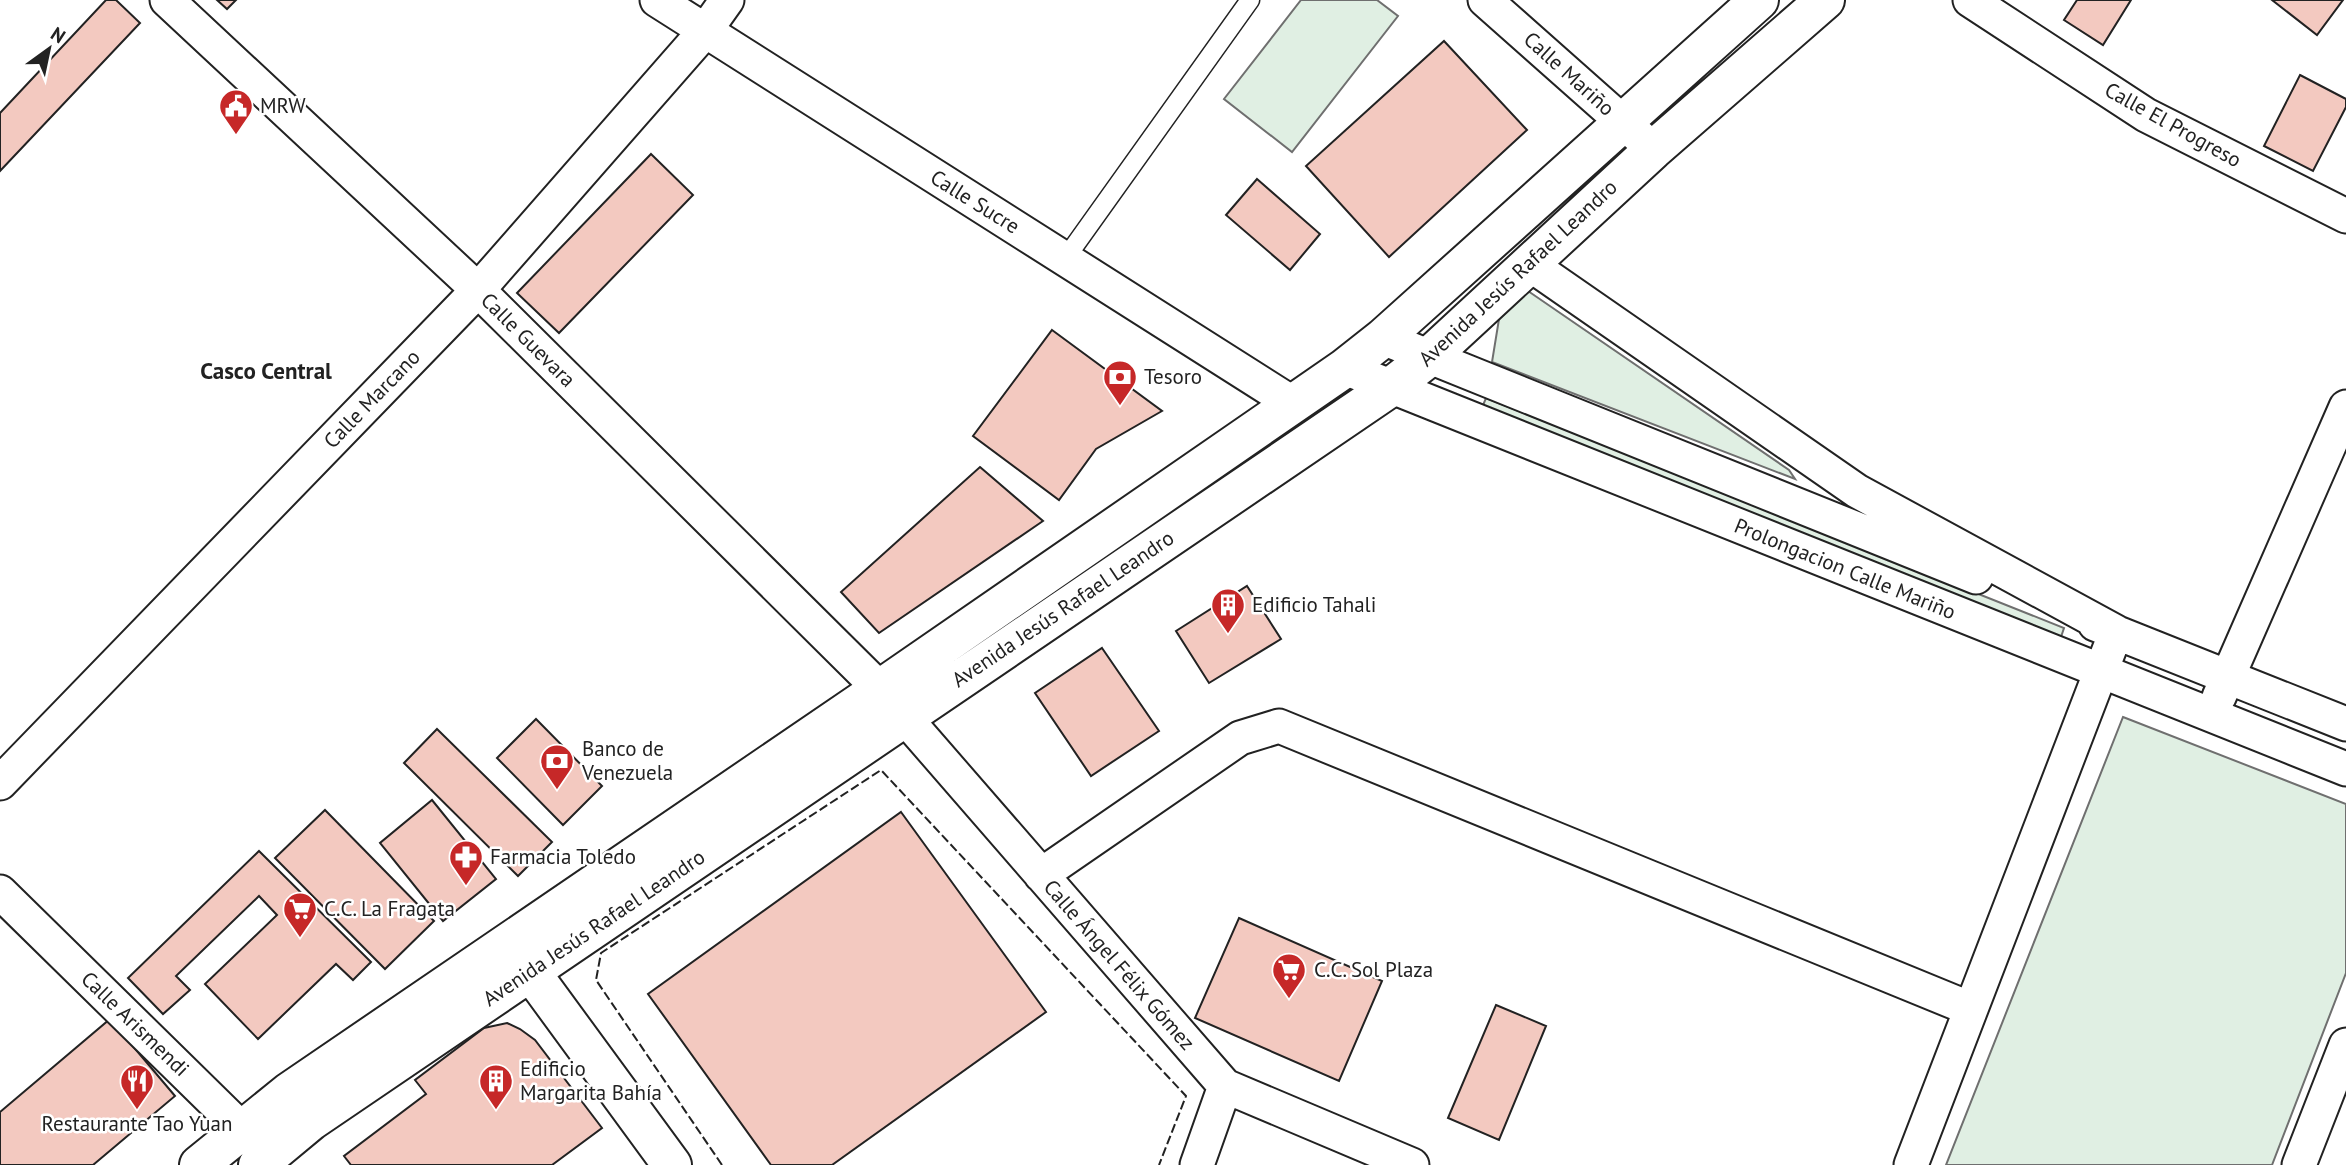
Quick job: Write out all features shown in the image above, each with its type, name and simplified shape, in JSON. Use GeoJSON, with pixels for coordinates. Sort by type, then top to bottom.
{"type":"FeatureCollection","features":[{"type":"Feature","properties":{"kind":"main road","name":"Avenida Jesús Rafael Leandro"},"geometry":{"type":"LineString","coordinates":[[892,703],[1292,403],[1345,368],[1383,338],[1759,0]]}},
{"type":"Feature","properties":{"kind":"main road","name":"Avenida Jesús Rafael Leandro"},"geometry":{"type":"LineString","coordinates":[[267,1163],[312,1121],[520,957],[892,703],[1391,387],[1428,358],[1653,150],[1825,0]]}},
{"type":"Feature","properties":{"kind":"main road","name":"Avenida Jesús Rafael Leandro"},"geometry":{"type":"LineString","coordinates":[[199,1165],[289,1092],[520,957]]}},
{"type":"Feature","properties":{"kind":"main road"},"geometry":{"type":"LineString","coordinates":[[520,957],[671,1165]]}},
{"type":"Feature","properties":{"kind":"street","name":"Calle Guevara"},"geometry":{"type":"LineString","coordinates":[[167,0],[478,290],[892,703]]}},
{"type":"Feature","properties":{"kind":"street","name":"Calle Sucre"},"geometry":{"type":"LineString","coordinates":[[657,0],[1292,403]]}},
{"type":"Feature","properties":{"kind":"street","name":"Calle Marcano"},"geometry":{"type":"LineString","coordinates":[[0,783],[478,290],[705,31],[727,0]]}},
{"type":"Feature","properties":{"kind":"street","name":"Calle Mariño"},"geometry":{"type":"LineString","coordinates":[[1485,0],[1653,150]]}},
{"type":"Feature","properties":{"kind":"street","name":"Calle El Progreso"},"geometry":{"type":"LineString","coordinates":[[1970,0],[2146,115],[2346,216]]}},
{"type":"Feature","properties":{"kind":"street"},"geometry":{"type":"LineString","coordinates":[[1528,264],[1857,491],[2116,632],[1911,1165]]}},
{"type":"Feature","properties":{"kind":"street","name":"Prolongacion Calle Mariño"},"geometry":{"type":"LineString","coordinates":[[1383,338],[2346,724]]}},
{"type":"Feature","properties":{"kind":"street","name":"Prolongacion Calle Mariño"},"geometry":{"type":"LineString","coordinates":[[1345,368],[2346,769]]}},
{"type":"Feature","properties":{"kind":"street"},"geometry":{"type":"LineString","coordinates":[[2211,715],[2346,407]]}},
{"type":"Feature","properties":{"kind":"street","name":"Calle Ángel Félix Gómez"},"geometry":{"type":"LineString","coordinates":[[892,703],[1224,1086],[1412,1165]]}},
{"type":"Feature","properties":{"kind":"street"},"geometry":{"type":"LineString","coordinates":[[1041,875],[1240,738],[1279,726],[1971,1009]]}},
{"type":"Feature","properties":{"kind":"street","name":"Calle Arismendi"},"geometry":{"type":"LineString","coordinates":[[0,892],[243,1129],[267,1163]]}},
{"type":"Feature","properties":{"kind":"street"},"geometry":{"type":"LineString","coordinates":[[2303,1164],[2346,1045]]}},
{"type":"Feature","properties":{"kind":"street"},"geometry":{"type":"LineString","coordinates":[[1197,1165],[1224,1086]]}},
{"type":"Feature","properties":{"kind":"lane"},"geometry":{"type":"LineString","coordinates":[[1065,259],[1250,0]]}},
{"type":"Feature","properties":{"kind":"green space"},"geometry":{"type":"Polygon","coordinates":[[[1301,0],[1377,0],[1398,16],[1292,152],[1224,99],[1301,0]]]}},
{"type":"Feature","properties":{"kind":"green space"},"geometry":{"type":"Polygon","coordinates":[[[1528,291],[1789,470],[1795,479],[1492,362],[1499,319],[1528,291]]]}},
{"type":"Feature","properties":{"kind":"green space"},"geometry":{"type":"Polygon","coordinates":[[[1486,398],[2064,628],[2060,640],[1481,410],[1486,398]]]}},
{"type":"Feature","properties":{"kind":"green space"},"geometry":{"type":"Polygon","coordinates":[[[2123,717],[2346,804],[2346,973],[2272,1165],[1946,1165],[2123,717]]]}},
{"type":"Feature","properties":{"kind":"building"},"geometry":{"type":"Polygon","coordinates":[[[106,0],[116,0],[140,23],[0,171],[0,113],[106,0]]]}},
{"type":"Feature","properties":{"kind":"building"},"geometry":{"type":"Polygon","coordinates":[[[217,0],[236,0],[227,9],[217,0]]]}},
{"type":"Feature","properties":{"kind":"building"},"geometry":{"type":"Polygon","coordinates":[[[2077,0],[2131,0],[2103,45],[2064,20],[2077,0]]]}},
{"type":"Feature","properties":{"kind":"building"},"geometry":{"type":"Polygon","coordinates":[[[2272,0],[2343,0],[2317,35],[2272,0]]]}},
{"type":"Feature","properties":{"kind":"building"},"geometry":{"type":"Polygon","coordinates":[[[1444,41],[1527,130],[1389,257],[1306,166],[1444,41]]]}},
{"type":"Feature","properties":{"kind":"building"},"geometry":{"type":"Polygon","coordinates":[[[2300,75],[2346,99],[2346,107],[2313,171],[2264,146],[2300,75]]]}},
{"type":"Feature","properties":{"kind":"building"},"geometry":{"type":"Polygon","coordinates":[[[651,154],[693,195],[559,333],[517,293],[651,154]]]}},
{"type":"Feature","properties":{"kind":"building"},"geometry":{"type":"Polygon","coordinates":[[[1257,179],[1320,234],[1290,270],[1226,215],[1257,179]]]}},
{"type":"Feature","properties":{"kind":"building"},"geometry":{"type":"Polygon","coordinates":[[[1052,330],[1162,411],[1096,449],[1059,500],[973,436],[1052,330]]]}},
{"type":"Feature","properties":{"kind":"building"},"geometry":{"type":"Polygon","coordinates":[[[980,467],[1043,521],[879,633],[841,592],[980,467]]]}},
{"type":"Feature","properties":{"kind":"building","name":"Edificio Tahali"},"geometry":{"type":"Polygon","coordinates":[[[1247,586],[1281,639],[1209,683],[1176,631],[1247,586]]]}},
{"type":"Feature","properties":{"kind":"building"},"geometry":{"type":"Polygon","coordinates":[[[1102,648],[1159,731],[1091,776],[1035,693],[1102,648]]]}},
{"type":"Feature","properties":{"kind":"building"},"geometry":{"type":"Polygon","coordinates":[[[536,719],[602,786],[563,825],[497,758],[536,719]]]}},
{"type":"Feature","properties":{"kind":"building"},"geometry":{"type":"Polygon","coordinates":[[[437,729],[552,842],[518,876],[404,763],[437,729]]]}},
{"type":"Feature","properties":{"kind":"building"},"geometry":{"type":"Polygon","coordinates":[[[432,800],[496,879],[443,921],[380,843],[432,800]]]}},
{"type":"Feature","properties":{"kind":"building"},"geometry":{"type":"Polygon","coordinates":[[[325,810],[434,921],[385,969],[275,858],[325,810]]]}},
{"type":"Feature","properties":{"kind":"building"},"geometry":{"type":"Polygon","coordinates":[[[901,812],[1046,1012],[832,1165],[771,1165],[648,994],[901,812]]]}},
{"type":"Feature","properties":{"kind":"building","name":"C.C. La Fragata"},"geometry":{"type":"Polygon","coordinates":[[[259,851],[371,962],[353,980],[336,964],[258,1039],[205,984],[277,915],[259,896],[176,976],[190,990],[163,1014],[128,978],[259,851]]]}},
{"type":"Feature","properties":{"kind":"building","name":"C.C. Sol Plaza"},"geometry":{"type":"Polygon","coordinates":[[[1239,918],[1382,981],[1339,1081],[1195,1018],[1239,918]]]}},
{"type":"Feature","properties":{"kind":"building"},"geometry":{"type":"Polygon","coordinates":[[[1496,1005],[1546,1026],[1499,1140],[1448,1118],[1496,1005]]]}},
{"type":"Feature","properties":{"kind":"building"},"geometry":{"type":"Polygon","coordinates":[[[110,1019],[175,1096],[93,1165],[0,1165],[0,1112],[110,1019]]]}},
{"type":"Feature","properties":{"kind":"building","name":"Edificio Margarita Bahía"},"geometry":{"type":"Polygon","coordinates":[[[507,1023],[535,1040],[602,1128],[552,1165],[351,1165],[344,1156],[426,1094],[415,1080],[484,1028],[507,1023]]]}},
{"type":"Feature","properties":{"kind":"fence"},"geometry":{"type":"LineString","coordinates":[[722,1165],[596,980],[601,953],[881,770],[1186,1096],[1159,1165]]}},
{"type":"Feature","properties":{"kind":"place","name":"MRW"},"geometry":{"type":"Point","coordinates":[236,136]}},
{"type":"Feature","properties":{"kind":"place","name":"Tesoro"},"geometry":{"type":"Point","coordinates":[1120,407]}},
{"type":"Feature","properties":{"kind":"place","name":"Edificio Tahali"},"geometry":{"type":"Point","coordinates":[1228,635]}},
{"type":"Feature","properties":{"kind":"place","name":"Banco de Venezuela"},"geometry":{"type":"Point","coordinates":[557,791]}},
{"type":"Feature","properties":{"kind":"place","name":"Farmacia Toledo"},"geometry":{"type":"Point","coordinates":[466,887]}},
{"type":"Feature","properties":{"kind":"place","name":"C.C. La Fragata"},"geometry":{"type":"Point","coordinates":[300,939]}},
{"type":"Feature","properties":{"kind":"place","name":"C.C. Sol Plaza"},"geometry":{"type":"Point","coordinates":[1289,1000]}},
{"type":"Feature","properties":{"kind":"place","name":"Restaurante Tao Yuan"},"geometry":{"type":"Point","coordinates":[137,1111]}},
{"type":"Feature","properties":{"kind":"place","name":"Edificio Margarita Bahía"},"geometry":{"type":"Point","coordinates":[496,1111]}},
{"type":"Feature","properties":{"kind":"district","name":"Casco Central"},"geometry":{"type":"Point","coordinates":[266,371]}}]}
